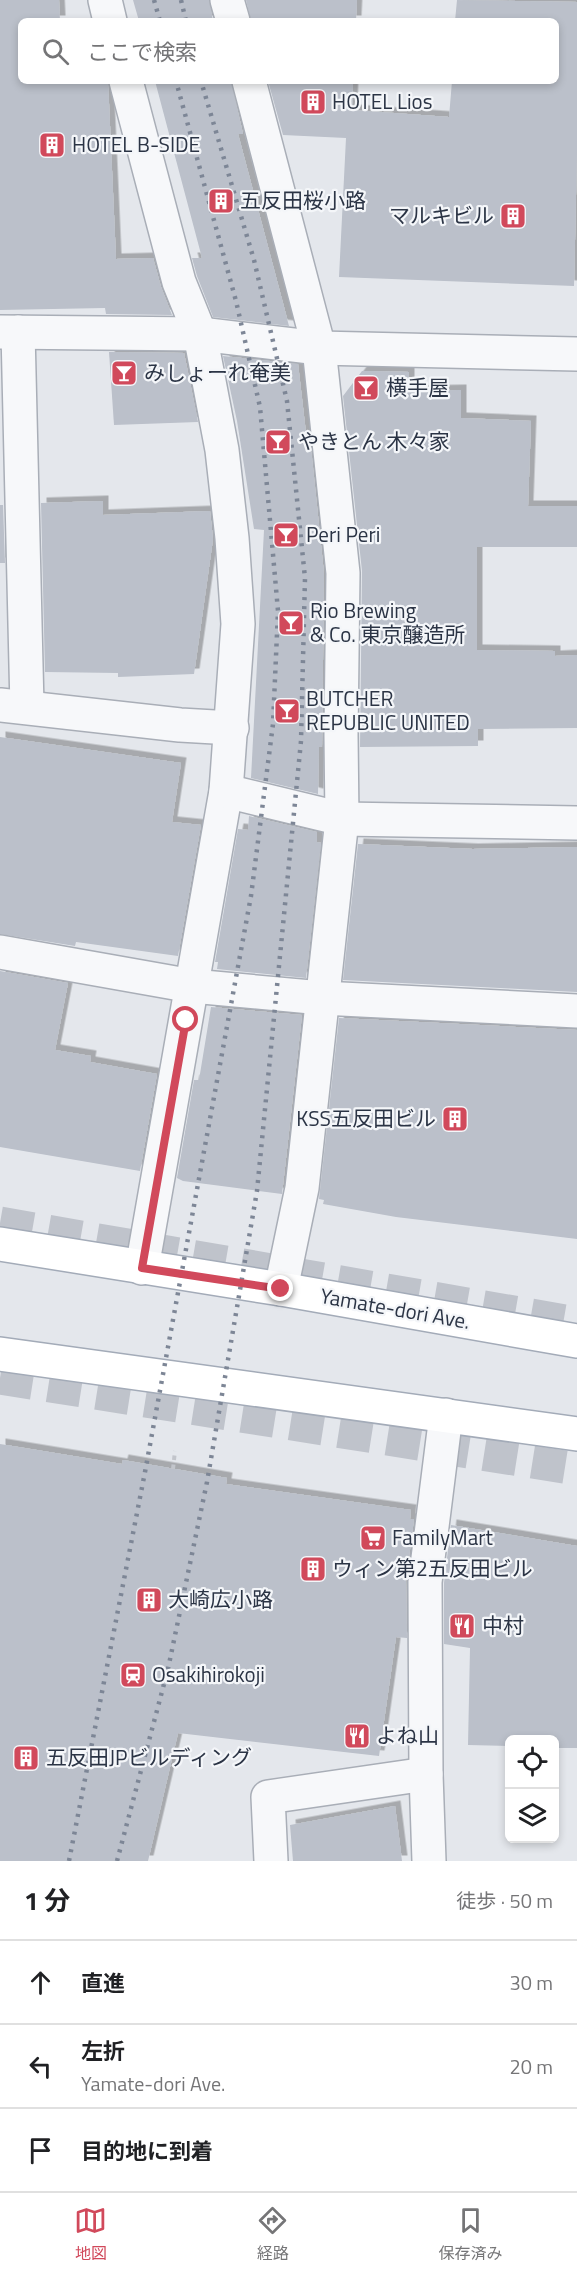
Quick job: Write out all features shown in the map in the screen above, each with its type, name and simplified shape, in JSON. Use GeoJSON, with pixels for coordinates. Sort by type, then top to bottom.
{"type":"FeatureCollection","features":[{"type":"Feature","properties":{"kind":"main road","name":"Yamate-dori Ave."},"geometry":{"type":"LineString","coordinates":[[0,1244],[281,1289],[577,1341]]}},
{"type":"Feature","properties":{"kind":"main road"},"geometry":{"type":"LineString","coordinates":[[0,1354],[577,1434]]}},
{"type":"Feature","properties":{"kind":"street"},"geometry":{"type":"LineString","coordinates":[[105,0],[109,18]]}},
{"type":"Feature","properties":{"kind":"street"},"geometry":{"type":"LineString","coordinates":[[227,0],[232,18]]}},
{"type":"Feature","properties":{"kind":"street"},"geometry":{"type":"LineString","coordinates":[[127,84],[179,282],[200,334],[222,450],[232,538],[238,624],[226,791],[142,1268]]}},
{"type":"Feature","properties":{"kind":"street"},"geometry":{"type":"LineString","coordinates":[[250,84],[319,348],[343,573],[342,819],[302,1188],[281,1289]]}},
{"type":"Feature","properties":{"kind":"street"},"geometry":{"type":"LineString","coordinates":[[232,728],[180,725],[13,706],[9,332],[200,334],[319,348],[577,354]]}},
{"type":"Feature","properties":{"kind":"street"},"geometry":{"type":"LineString","coordinates":[[226,791],[342,819],[577,823]]}},
{"type":"Feature","properties":{"kind":"street"},"geometry":{"type":"LineString","coordinates":[[0,952],[192,986],[322,998],[577,1011]]}},
{"type":"Feature","properties":{"kind":"street"},"geometry":{"type":"LineString","coordinates":[[429,1861],[425,1582],[446,1415]]}},
{"type":"Feature","properties":{"kind":"street"},"geometry":{"type":"LineString","coordinates":[[272,1861],[268,1797],[426,1773]]}},
{"type":"Feature","properties":{"kind":"path"},"geometry":{"type":"LineString","coordinates":[[172,1468],[175,1451]]}},
{"type":"Feature","properties":{"kind":"building"},"geometry":{"type":"Polygon","coordinates":[[[0,0],[59,0],[60,18],[18,18],[18,84],[108,84],[116,259],[153,258],[172,315],[106,314],[105,308],[0,310],[0,0]]]}},
{"type":"Feature","properties":{"kind":"building"},"geometry":{"type":"Polygon","coordinates":[[[133,0],[209,0],[212,18],[138,18],[133,0]]]}},
{"type":"Feature","properties":{"kind":"building"},"geometry":{"type":"Polygon","coordinates":[[[246,0],[357,0],[356,18],[250,18],[246,0]]]}},
{"type":"Feature","properties":{"kind":"building"},"geometry":{"type":"Polygon","coordinates":[[[457,0],[577,2],[574,286],[339,277],[346,138],[283,135],[269,84],[353,84],[352,110],[449,117],[452,84],[559,84],[559,18],[455,18],[457,0]]]}},
{"type":"Feature","properties":{"kind":"building","name":"五反田桜小路"},"geometry":{"type":"Polygon","coordinates":[[[156,84],[232,84],[243,134],[238,134],[289,326],[213,317],[192,258],[202,258],[156,84]]]}},
{"type":"Feature","properties":{"kind":"building"},"geometry":{"type":"Polygon","coordinates":[[[109,352],[184,353],[198,422],[114,425],[109,352]]]}},
{"type":"Feature","properties":{"kind":"building"},"geometry":{"type":"Polygon","coordinates":[[[223,356],[298,364],[307,442],[310,438],[324,574],[322,747],[319,747],[318,794],[251,778],[264,530],[254,529],[237,421],[223,356]]]}},
{"type":"Feature","properties":{"kind":"building"},"geometry":{"type":"Polygon","coordinates":[[[362,371],[409,372],[409,391],[461,390],[461,418],[531,421],[528,506],[577,506],[577,547],[477,547],[477,650],[555,651],[555,656],[577,655],[577,728],[478,729],[478,746],[360,747],[362,571],[343,396],[362,371]]]}},
{"type":"Feature","properties":{"kind":"building"},"geometry":{"type":"Polygon","coordinates":[[[103,501],[103,515],[210,511],[213,539],[194,674],[118,677],[118,673],[45,672],[41,503],[103,501]]]}},
{"type":"Feature","properties":{"kind":"building"},"geometry":{"type":"Polygon","coordinates":[[[0,505],[3,505],[5,563],[0,563],[0,505]]]}},
{"type":"Feature","properties":{"kind":"building"},"geometry":{"type":"Polygon","coordinates":[[[0,737],[181,763],[172,822],[201,825],[178,956],[76,942],[75,946],[0,934],[0,737]]]}},
{"type":"Feature","properties":{"kind":"building"},"geometry":{"type":"Polygon","coordinates":[[[249,816],[317,832],[317,842],[321,843],[306,978],[217,969],[218,962],[215,962],[238,829],[248,830],[249,816]]]}},
{"type":"Feature","properties":{"kind":"building"},"geometry":{"type":"Polygon","coordinates":[[[358,844],[473,849],[577,847],[577,992],[343,980],[358,844]]]}},
{"type":"Feature","properties":{"kind":"building"},"geometry":{"type":"Polygon","coordinates":[[[0,971],[68,983],[55,1050],[91,1056],[90,1062],[157,1074],[140,1171],[0,1147],[0,971]]]}},
{"type":"Feature","properties":{"kind":"building"},"geometry":{"type":"Polygon","coordinates":[[[211,1007],[302,1015],[282,1194],[183,1181],[177,1178],[194,1080],[199,1080],[211,1007]]]}},
{"type":"Feature","properties":{"kind":"building","name":"KSS五反田ビル"},"geometry":{"type":"Polygon","coordinates":[[[339,1018],[577,1030],[577,1239],[396,1217],[323,1204],[324,1200],[319,1199],[339,1018]]]}},
{"type":"Feature","properties":{"kind":"building"},"geometry":{"type":"Polygon","coordinates":[[[0,1444],[122,1464],[123,1460],[227,1478],[226,1484],[411,1510],[410,1519],[414,1519],[406,1580],[407,1638],[396,1637],[379,1756],[178,1733],[148,1861],[0,1861],[0,1444]]]}},
{"type":"Feature","properties":{"kind":"building"},"geometry":{"type":"Polygon","coordinates":[[[451,1525],[577,1546],[577,1748],[559,1748],[559,1735],[505,1735],[505,1746],[468,1745],[470,1648],[444,1644],[444,1583],[451,1525]]]}},
{"type":"Feature","properties":{"kind":"building"},"geometry":{"type":"Polygon","coordinates":[[[395,1806],[402,1861],[293,1861],[290,1825],[395,1806]]]}},
{"type":"Feature","properties":{"kind":"tunnel"},"geometry":{"type":"LineString","coordinates":[[0,1223],[577,1323]]}},
{"type":"Feature","properties":{"kind":"tunnel"},"geometry":{"type":"LineString","coordinates":[[0,1378],[577,1469]]}},
{"type":"Feature","properties":{"kind":"railway"},"geometry":{"type":"LineString","coordinates":[[154,0],[159,18]]}},
{"type":"Feature","properties":{"kind":"railway"},"geometry":{"type":"LineString","coordinates":[[181,0],[185,18]]}},
{"type":"Feature","properties":{"kind":"railway"},"geometry":{"type":"LineString","coordinates":[[69,1861],[145,1472],[251,896],[273,724],[278,611],[260,407],[236,301],[177,84]]}},
{"type":"Feature","properties":{"kind":"railway"},"geometry":{"type":"LineString","coordinates":[[117,1861],[168,1669],[207,1482],[257,1191],[301,741],[305,578],[287,401],[254,260],[202,84]]}},
{"type":"Feature","properties":{"kind":"place","name":"HOTEL Lios"},"geometry":{"type":"Point","coordinates":[313,102]}},
{"type":"Feature","properties":{"kind":"place","name":"HOTEL B-SIDE"},"geometry":{"type":"Point","coordinates":[52,145]}},
{"type":"Feature","properties":{"kind":"place","name":"五反田桜小路"},"geometry":{"type":"Point","coordinates":[221,201]}},
{"type":"Feature","properties":{"kind":"place","name":"マルキビル"},"geometry":{"type":"Point","coordinates":[513,216]}},
{"type":"Feature","properties":{"kind":"place","name":"みしょーれ奄美"},"geometry":{"type":"Point","coordinates":[124,373]}},
{"type":"Feature","properties":{"kind":"place","name":"横手屋"},"geometry":{"type":"Point","coordinates":[366,388]}},
{"type":"Feature","properties":{"kind":"place","name":"やきとん 木々家"},"geometry":{"type":"Point","coordinates":[278,442]}},
{"type":"Feature","properties":{"kind":"place","name":"Peri Peri"},"geometry":{"type":"Point","coordinates":[286,535]}},
{"type":"Feature","properties":{"kind":"place","name":"Rio Brewing & Co. 東京醸造所"},"geometry":{"type":"Point","coordinates":[291,623]}},
{"type":"Feature","properties":{"kind":"place","name":"BUTCHER REPUBLIC UNITED"},"geometry":{"type":"Point","coordinates":[287,711]}},
{"type":"Feature","properties":{"kind":"place","name":"KSS五反田ビル"},"geometry":{"type":"Point","coordinates":[455,1119]}},
{"type":"Feature","properties":{"kind":"place","name":"FamilyMart"},"geometry":{"type":"Point","coordinates":[373,1538]}},
{"type":"Feature","properties":{"kind":"place","name":"ウィン第2五反田ビル"},"geometry":{"type":"Point","coordinates":[313,1569]}},
{"type":"Feature","properties":{"kind":"place","name":"大崎広小路"},"geometry":{"type":"Point","coordinates":[149,1600]}},
{"type":"Feature","properties":{"kind":"place","name":"中村"},"geometry":{"type":"Point","coordinates":[462,1626]}},
{"type":"Feature","properties":{"kind":"place","name":"Osakihirokoji"},"geometry":{"type":"Point","coordinates":[133,1675]}},
{"type":"Feature","properties":{"kind":"place","name":"よね山"},"geometry":{"type":"Point","coordinates":[357,1736]}},
{"type":"Feature","properties":{"kind":"place","name":"五反田JPビルディング"},"geometry":{"type":"Point","coordinates":[26,1758]}},
{"type":"Feature","properties":{"kind":"route"},"geometry":{"type":"LineString","coordinates":[[186,1020],[142,1268],[281,1289]]}}]}
